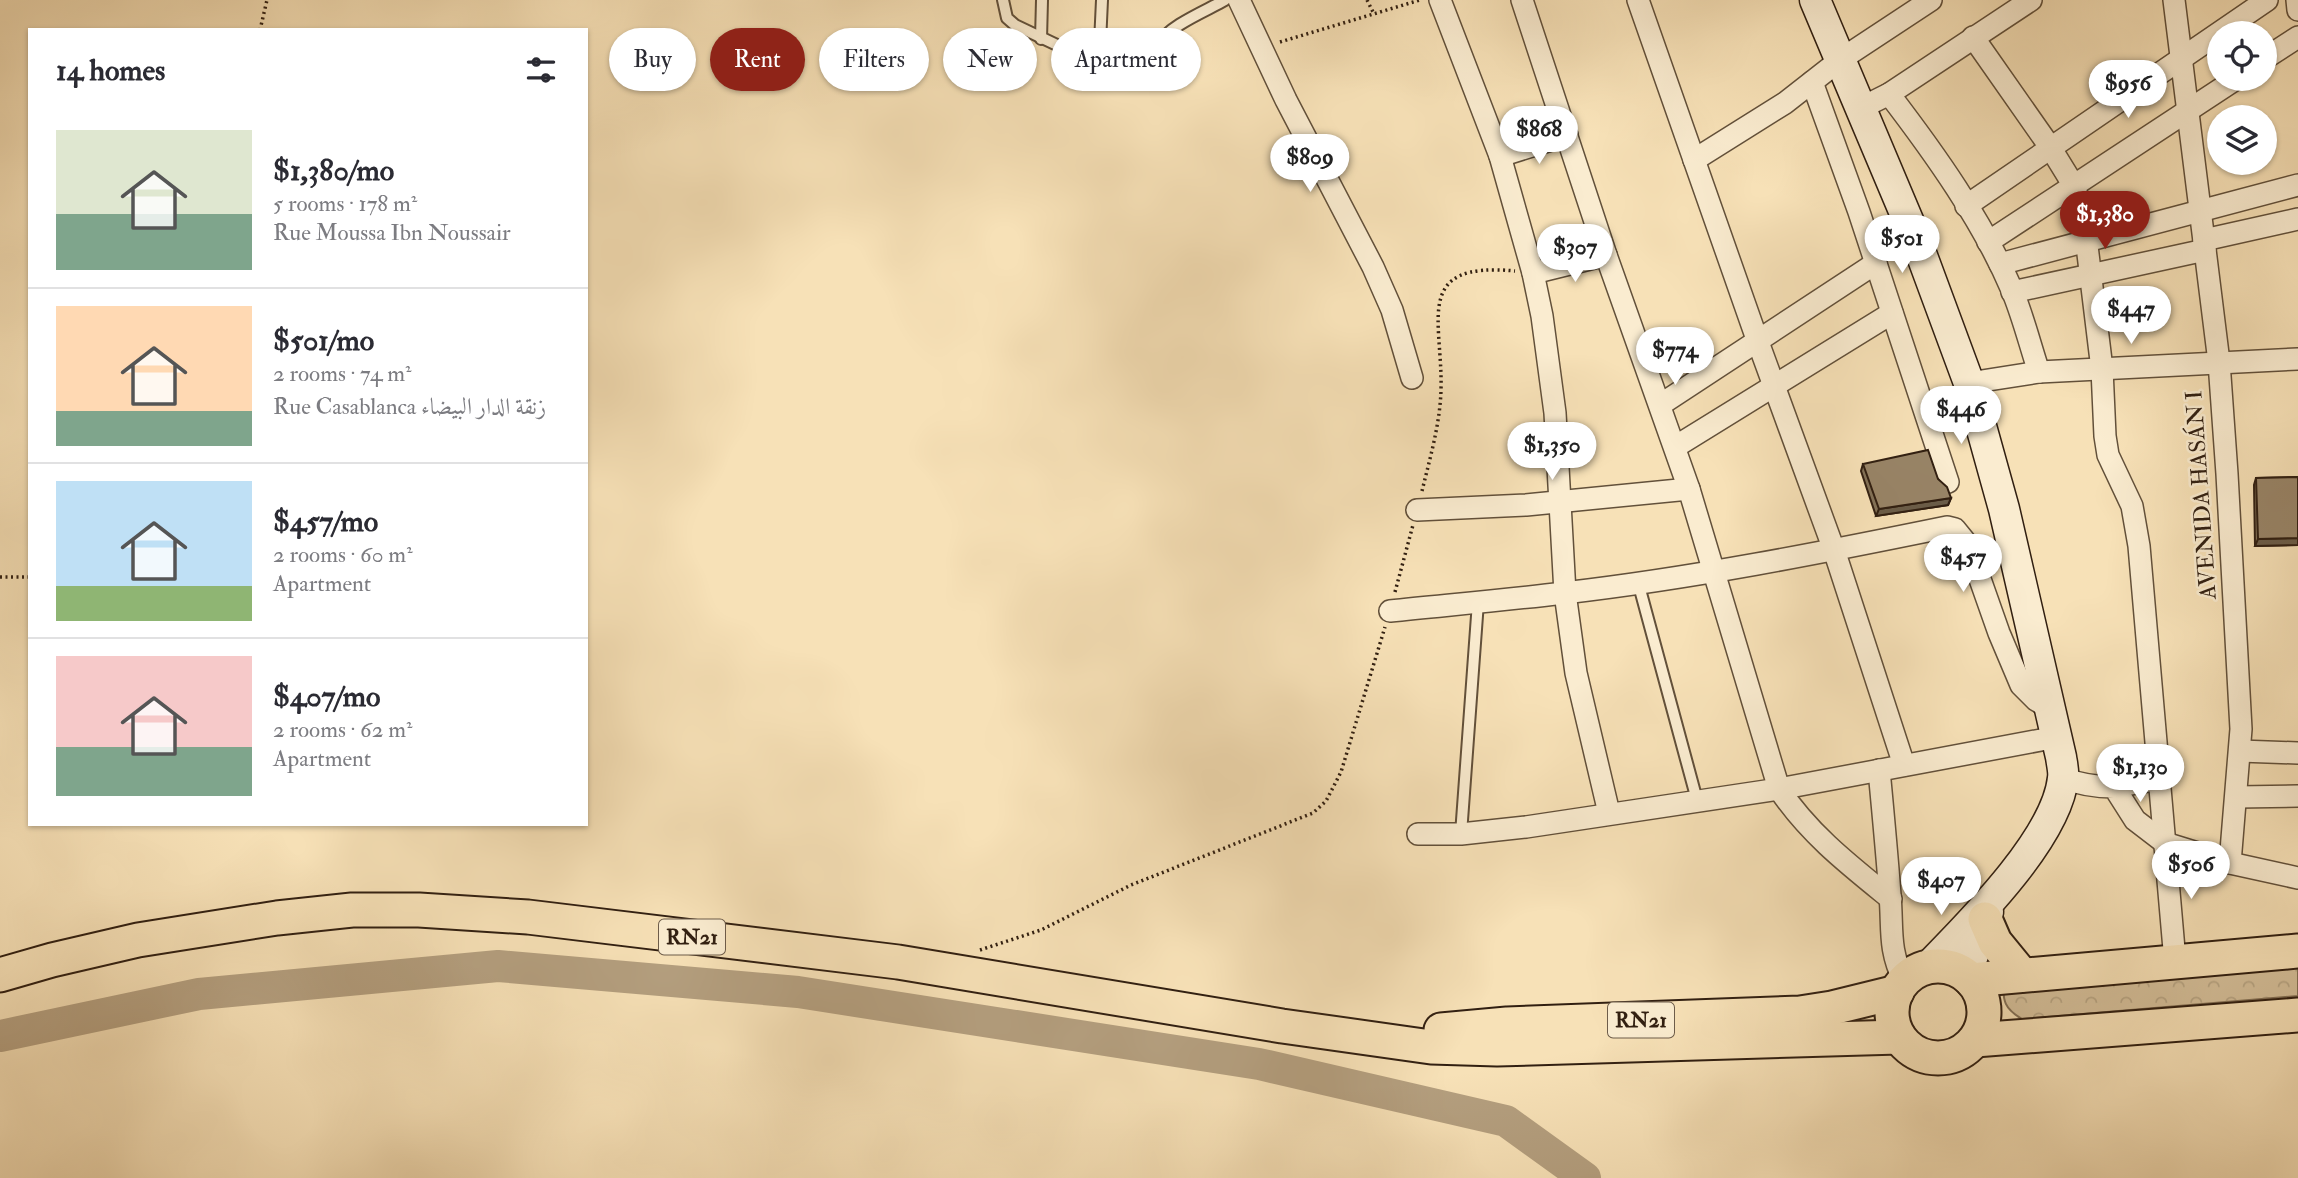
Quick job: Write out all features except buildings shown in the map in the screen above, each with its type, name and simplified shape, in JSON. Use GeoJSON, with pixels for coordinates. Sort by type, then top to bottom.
{"type":"FeatureCollection","features":[{"type":"Feature","properties":{"kind":"main road"},"geometry":{"type":"LineString","coordinates":[[1815,0],[1915,237],[1969,383],[2001,498],[2057,737],[2064,778],[2049,819],[1988,910],[1910,980],[1892,1007],[1893,1023],[1899,1037],[1918,1054],[1941,1058],[1959,1053],[1975,1040],[1980,1030],[1985,1010],[1983,999],[1968,977],[1988,910]]}},
{"type":"Feature","properties":{"kind":"main road"},"geometry":{"type":"LineString","coordinates":[[1988,910],[1995,942],[2022,975]]}},
{"type":"Feature","properties":{"kind":"main road","name":"RN21"},"geometry":{"type":"LineString","coordinates":[[0,975],[138,940],[277,918],[352,911],[419,911],[528,917],[898,962],[1282,1026],[1467,1049],[1899,1037]]}},
{"type":"Feature","properties":{"kind":"main road","name":"RN21"},"geometry":{"type":"LineString","coordinates":[[1384,1039],[1437,1030],[1507,1024],[1800,1013],[1832,1008],[1941,966],[1954,969],[1968,977],[2022,975],[2298,951]]}},
{"type":"Feature","properties":{"kind":"main road"},"geometry":{"type":"LineString","coordinates":[[1975,1040],[2298,1015]]}},
{"type":"Feature","properties":{"kind":"street"},"geometry":{"type":"LineString","coordinates":[[1240,0],[1320,167],[1373,267],[1392,310],[1412,378]]}},
{"type":"Feature","properties":{"kind":"street"},"geometry":{"type":"LineString","coordinates":[[1440,0],[1500,156],[1533,273],[1542,316],[1555,413],[1566,593],[1576,673],[1609,813]]}},
{"type":"Feature","properties":{"kind":"street"},"geometry":{"type":"LineString","coordinates":[[1522,0],[1606,255],[1689,489],[1779,789],[1820,840],[1891,899]]}},
{"type":"Feature","properties":{"kind":"street"},"geometry":{"type":"LineString","coordinates":[[1638,0],[1834,550],[1904,765]]}},
{"type":"Feature","properties":{"kind":"street"},"geometry":{"type":"LineString","coordinates":[[1694,160],[1785,103],[1840,60],[1931,0]]}},
{"type":"Feature","properties":{"kind":"street","name":"AVENIDA HASÁN I"},"geometry":{"type":"LineString","coordinates":[[2174,0],[2219,362],[2239,685],[2240,751],[2230,863]]}},
{"type":"Feature","properties":{"kind":"street"},"geometry":{"type":"LineString","coordinates":[[1966,206],[2267,0]]}},
{"type":"Feature","properties":{"kind":"street"},"geometry":{"type":"LineString","coordinates":[[2297,0],[2298,10]]}},
{"type":"Feature","properties":{"kind":"street"},"geometry":{"type":"LineString","coordinates":[[1861,108],[1889,94],[2028,1]]}},
{"type":"Feature","properties":{"kind":"street"},"geometry":{"type":"LineString","coordinates":[[1972,37],[2050,147],[2074,186],[2083,213],[2102,369],[2108,454],[2126,491],[2135,521],[2175,961]]}},
{"type":"Feature","properties":{"kind":"street"},"geometry":{"type":"LineString","coordinates":[[2277,51],[2298,37]]}},
{"type":"Feature","properties":{"kind":"street"},"geometry":{"type":"LineString","coordinates":[[1812,82],[1876,263],[1948,482]]}},
{"type":"Feature","properties":{"kind":"street"},"geometry":{"type":"LineString","coordinates":[[1987,242],[2218,91]]}},
{"type":"Feature","properties":{"kind":"street"},"geometry":{"type":"LineString","coordinates":[[1889,94],[1919,134],[2000,264],[2039,372]]}},
{"type":"Feature","properties":{"kind":"street"},"geometry":{"type":"LineString","coordinates":[[1500,156],[1567,135]]}},
{"type":"Feature","properties":{"kind":"street"},"geometry":{"type":"LineString","coordinates":[[2000,264],[2298,185]]}},
{"type":"Feature","properties":{"kind":"street"},"geometry":{"type":"LineString","coordinates":[[2012,292],[2092,276],[2298,219]]}},
{"type":"Feature","properties":{"kind":"street"},"geometry":{"type":"LineString","coordinates":[[1533,273],[1606,255]]}},
{"type":"Feature","properties":{"kind":"street"},"geometry":{"type":"LineString","coordinates":[[1660,405],[1876,263]]}},
{"type":"Feature","properties":{"kind":"street"},"geometry":{"type":"LineString","coordinates":[[1675,447],[1892,313]]}},
{"type":"Feature","properties":{"kind":"street"},"geometry":{"type":"LineString","coordinates":[[1969,383],[2039,372],[2298,359]]}},
{"type":"Feature","properties":{"kind":"street"},"geometry":{"type":"LineString","coordinates":[[1417,510],[1561,502],[1689,489]]}},
{"type":"Feature","properties":{"kind":"street"},"geometry":{"type":"LineString","coordinates":[[1390,611],[1566,593],[1834,550],[1947,527],[1955,529],[1968,545],[1999,633],[2021,685],[2049,708]]}},
{"type":"Feature","properties":{"kind":"street"},"geometry":{"type":"LineString","coordinates":[[1418,834],[1461,834],[1526,827],[1779,789],[2057,737]]}},
{"type":"Feature","properties":{"kind":"street"},"geometry":{"type":"LineString","coordinates":[[2240,751],[2298,753]]}},
{"type":"Feature","properties":{"kind":"street"},"geometry":{"type":"LineString","coordinates":[[1879,770],[1891,899],[1893,955],[1910,980]]}},
{"type":"Feature","properties":{"kind":"street"},"geometry":{"type":"LineString","coordinates":[[2064,778],[2079,785],[2095,787],[2114,787],[2160,779]]}},
{"type":"Feature","properties":{"kind":"street"},"geometry":{"type":"LineString","coordinates":[[2114,787],[2136,820],[2165,844],[2230,863],[2298,878]]}},
{"type":"Feature","properties":{"kind":"street"},"geometry":{"type":"LineString","coordinates":[[2237,797],[2298,796]]}},
{"type":"Feature","properties":{"kind":"lane"},"geometry":{"type":"LineString","coordinates":[[1003,0],[1004,12],[1010,22],[1051,43]]}},
{"type":"Feature","properties":{"kind":"lane"},"geometry":{"type":"LineString","coordinates":[[1041,39],[1042,0]]}},
{"type":"Feature","properties":{"kind":"lane"},"geometry":{"type":"LineString","coordinates":[[1101,28],[1102,0]]}},
{"type":"Feature","properties":{"kind":"lane"},"geometry":{"type":"LineString","coordinates":[[1176,28],[1225,0]]}},
{"type":"Feature","properties":{"kind":"lane"},"geometry":{"type":"LineString","coordinates":[[1638,582],[1697,800]]}},
{"type":"Feature","properties":{"kind":"lane"},"geometry":{"type":"LineString","coordinates":[[1461,834],[1478,601]]}},
{"type":"Feature","properties":{"kind":"path"},"geometry":{"type":"LineString","coordinates":[[260,28],[267,0]]}},
{"type":"Feature","properties":{"kind":"path"},"geometry":{"type":"LineString","coordinates":[[1367,0],[1375,15]]}},
{"type":"Feature","properties":{"kind":"path"},"geometry":{"type":"LineString","coordinates":[[1261,48],[1420,0]]}},
{"type":"Feature","properties":{"kind":"path"},"geometry":{"type":"LineString","coordinates":[[971,954],[1041,930],[1131,884],[1313,813],[1326,802],[1341,772],[1390,611],[1440,411],[1437,315],[1441,294],[1451,281],[1465,272],[1492,269],[1533,273]]}},
{"type":"Feature","properties":{"kind":"path"},"geometry":{"type":"LineString","coordinates":[[0,577],[28,577]]}},
{"type":"Feature","properties":{"kind":"green space"},"geometry":{"type":"Polygon","coordinates":[[[2298,961],[2298,996],[2022,1019],[2008,1008],[2004,994],[2004,982],[2298,961]]]}},
{"type":"Feature","properties":{"kind":"waterway"},"geometry":{"type":"LineString","coordinates":[[0,1036],[199,994],[498,966],[798,992],[1259,1064],[1506,1121],[1585,1178]]}}]}
